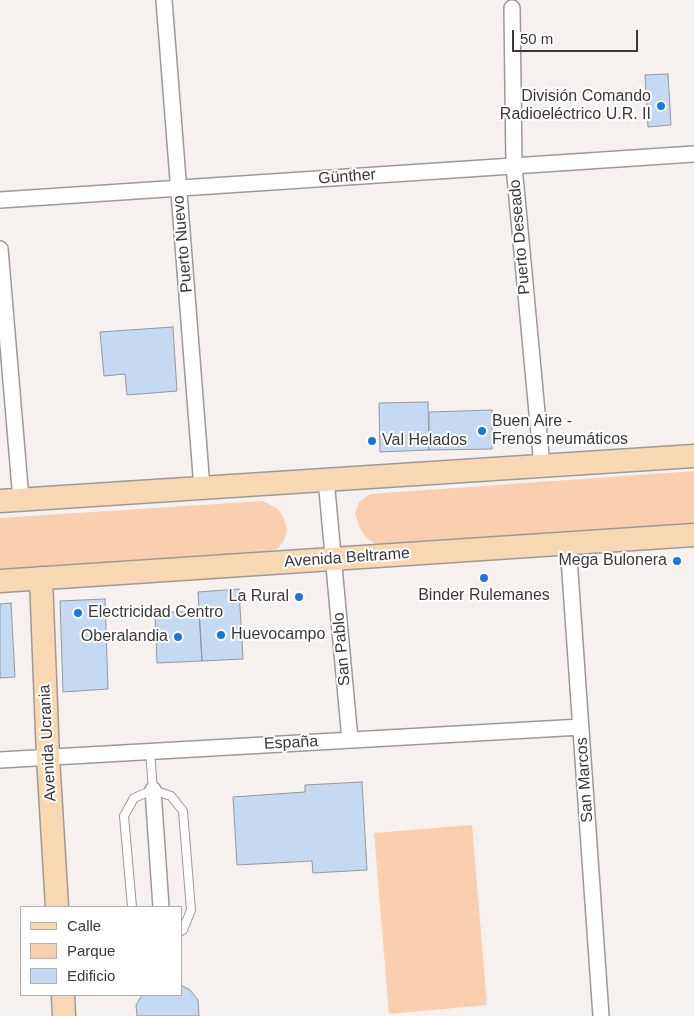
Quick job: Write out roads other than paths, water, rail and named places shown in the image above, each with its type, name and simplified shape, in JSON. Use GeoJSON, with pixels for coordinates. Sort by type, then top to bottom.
{"type":"FeatureCollection","features":[{"type":"Feature","properties":{"kind":"main road"},"geometry":{"type":"LineString","coordinates":[[10,500],[694,456]]}},
{"type":"Feature","properties":{"kind":"main road","name":"Avenida Beltrame"},"geometry":{"type":"LineString","coordinates":[[0,580],[694,536]]}},
{"type":"Feature","properties":{"kind":"main road","name":"Avenida Ucrania"},"geometry":{"type":"LineString","coordinates":[[41,578],[48,757],[57,906]]}},
{"type":"Feature","properties":{"kind":"main road"},"geometry":{"type":"LineString","coordinates":[[63,996],[64,1016]]}},
{"type":"Feature","properties":{"kind":"street","name":"Puerto Nuevo"},"geometry":{"type":"LineString","coordinates":[[164,0],[202,488]]}},
{"type":"Feature","properties":{"kind":"street","name":"Puerto Deseado"},"geometry":{"type":"LineString","coordinates":[[512,8],[514,166],[542,466]]}},
{"type":"Feature","properties":{"kind":"street","name":"Günther"},"geometry":{"type":"LineString","coordinates":[[0,200],[694,154]]}},
{"type":"Feature","properties":{"kind":"street"},"geometry":{"type":"LineString","coordinates":[[0,249],[10,500]]}},
{"type":"Feature","properties":{"kind":"street","name":"San Pablo"},"geometry":{"type":"LineString","coordinates":[[326,479],[350,740]]}},
{"type":"Feature","properties":{"kind":"street","name":"San Marcos"},"geometry":{"type":"LineString","coordinates":[[568,544],[601,1016]]}},
{"type":"Feature","properties":{"kind":"street","name":"España"},"geometry":{"type":"LineString","coordinates":[[0,760],[581,727]]}},
{"type":"Feature","properties":{"kind":"street"},"geometry":{"type":"LineString","coordinates":[[153,790],[161,906]]}},
{"type":"Feature","properties":{"kind":"lane"},"geometry":{"type":"LineString","coordinates":[[150,751],[153,790]]}},
{"type":"Feature","properties":{"kind":"lane"},"geometry":{"type":"LineString","coordinates":[[132,906],[124,816],[134,798],[153,790],[172,796],[183,811],[191,910],[182,930]]}},
{"type":"Feature","properties":{"kind":"place","name":"División Comando Radioeléctrico U.R. II"},"geometry":{"type":"Point","coordinates":[661,106]}},
{"type":"Feature","properties":{"kind":"place","name":"Buen Aire - Frenos neumáticos"},"geometry":{"type":"Point","coordinates":[482,431]}},
{"type":"Feature","properties":{"kind":"place","name":"Val Helados"},"geometry":{"type":"Point","coordinates":[372,441]}},
{"type":"Feature","properties":{"kind":"place","name":"Mega Bulonera"},"geometry":{"type":"Point","coordinates":[677,561]}},
{"type":"Feature","properties":{"kind":"place","name":"Binder Rulemanes"},"geometry":{"type":"Point","coordinates":[484,578]}},
{"type":"Feature","properties":{"kind":"place","name":"La Rural"},"geometry":{"type":"Point","coordinates":[299,597]}},
{"type":"Feature","properties":{"kind":"place","name":"Electricidad Centro"},"geometry":{"type":"Point","coordinates":[78,613]}},
{"type":"Feature","properties":{"kind":"place","name":"Huevocampo"},"geometry":{"type":"Point","coordinates":[221,635]}},
{"type":"Feature","properties":{"kind":"place","name":"Oberalandia"},"geometry":{"type":"Point","coordinates":[178,637]}}]}
